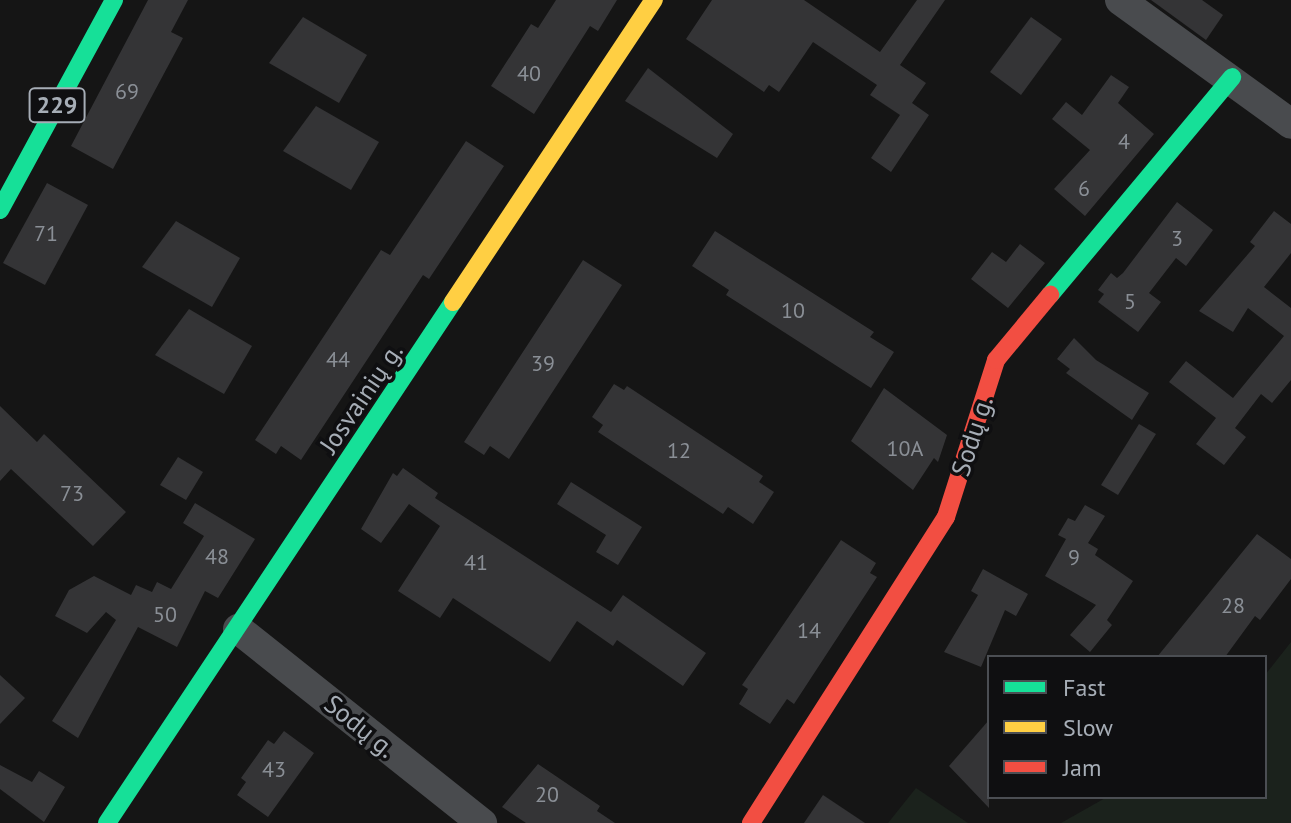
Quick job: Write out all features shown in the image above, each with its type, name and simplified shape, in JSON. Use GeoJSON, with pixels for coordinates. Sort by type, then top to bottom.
{"type":"FeatureCollection","features":[{"type":"Feature","properties":{"kind":"street","name":"229"},"geometry":{"type":"LineString","coordinates":[[0,210],[114,0]]}},
{"type":"Feature","properties":{"kind":"street","name":"Josvainių g."},"geometry":{"type":"LineString","coordinates":[[107,823],[654,0]]}},
{"type":"Feature","properties":{"kind":"street"},"geometry":{"type":"LineString","coordinates":[[1120,0],[1232,77],[1291,124]]}},
{"type":"Feature","properties":{"kind":"street","name":"Sodų g."},"geometry":{"type":"LineString","coordinates":[[751,823],[934,540],[996,360],[1232,77]]}},
{"type":"Feature","properties":{"kind":"street","name":"Sodų g."},"geometry":{"type":"LineString","coordinates":[[238,629],[482,823]]}},
{"type":"Feature","properties":{"kind":"shaded area"},"geometry":{"type":"Polygon","coordinates":[[[1291,642],[1291,823],[1061,823],[1103,799],[1267,799],[1267,672],[1291,642]]]}},
{"type":"Feature","properties":{"kind":"shaded area"},"geometry":{"type":"Polygon","coordinates":[[[916,788],[968,823],[888,823],[916,788]]]}},
{"type":"Feature","properties":{"kind":"building"},"geometry":{"type":"Polygon","coordinates":[[[148,0],[188,0],[171,32],[183,38],[113,169],[71,146],[148,0]]]}},
{"type":"Feature","properties":{"kind":"building"},"geometry":{"type":"Polygon","coordinates":[[[556,0],[617,0],[598,31],[590,26],[534,114],[491,86],[531,24],[538,28],[556,0]]]}},
{"type":"Feature","properties":{"kind":"building"},"geometry":{"type":"Polygon","coordinates":[[[712,0],[804,0],[880,52],[917,0],[945,0],[900,65],[926,83],[912,103],[929,115],[891,172],[871,158],[900,115],[870,95],[877,85],[813,42],[779,92],[769,85],[764,92],[686,39],[712,0]]]}},
{"type":"Feature","properties":{"kind":"building"},"geometry":{"type":"Polygon","coordinates":[[[1151,0],[1202,0],[1223,15],[1206,40],[1151,0]]]}},
{"type":"Feature","properties":{"kind":"building"},"geometry":{"type":"Polygon","coordinates":[[[303,17],[367,55],[339,103],[269,63],[303,17]]]}},
{"type":"Feature","properties":{"kind":"building"},"geometry":{"type":"Polygon","coordinates":[[[1031,17],[1062,39],[1021,95],[990,72],[1031,17]]]}},
{"type":"Feature","properties":{"kind":"building"},"geometry":{"type":"Polygon","coordinates":[[[648,68],[733,134],[717,158],[625,101],[648,68]]]}},
{"type":"Feature","properties":{"kind":"building"},"geometry":{"type":"Polygon","coordinates":[[[1111,75],[1129,87],[1118,103],[1154,134],[1085,216],[1054,189],[1090,150],[1052,119],[1066,102],[1082,115],[1111,75]]]}},
{"type":"Feature","properties":{"kind":"building"},"geometry":{"type":"Polygon","coordinates":[[[316,106],[379,142],[351,190],[283,151],[316,106]]]}},
{"type":"Feature","properties":{"kind":"building"},"geometry":{"type":"Polygon","coordinates":[[[466,141],[504,166],[429,279],[423,275],[301,460],[281,446],[276,454],[255,440],[381,250],[390,255],[466,141]]]}},
{"type":"Feature","properties":{"kind":"building"},"geometry":{"type":"Polygon","coordinates":[[[47,183],[88,205],[45,285],[3,263],[47,183]]]}},
{"type":"Feature","properties":{"kind":"building"},"geometry":{"type":"Polygon","coordinates":[[[1177,202],[1213,230],[1186,266],[1176,258],[1149,293],[1161,302],[1138,332],[1098,302],[1104,294],[1098,290],[1111,273],[1117,278],[1123,273],[1177,202]]]}},
{"type":"Feature","properties":{"kind":"building"},"geometry":{"type":"Polygon","coordinates":[[[1274,211],[1291,224],[1291,253],[1264,287],[1291,308],[1291,380],[1272,403],[1261,394],[1235,428],[1246,437],[1224,465],[1196,444],[1216,418],[1169,382],[1186,361],[1233,398],[1284,336],[1248,308],[1233,332],[1199,311],[1255,246],[1250,242],[1274,211]]]}},
{"type":"Feature","properties":{"kind":"building"},"geometry":{"type":"Polygon","coordinates":[[[176,221],[240,258],[212,307],[142,267],[176,221]]]}},
{"type":"Feature","properties":{"kind":"building"},"geometry":{"type":"Polygon","coordinates":[[[715,231],[874,332],[870,337],[894,352],[871,388],[726,295],[729,290],[692,266],[715,231]]]}},
{"type":"Feature","properties":{"kind":"building"},"geometry":{"type":"Polygon","coordinates":[[[1020,244],[1045,263],[1008,308],[971,279],[992,252],[1006,262],[1020,244]]]}},
{"type":"Feature","properties":{"kind":"building"},"geometry":{"type":"Polygon","coordinates":[[[583,260],[622,285],[509,459],[490,446],[484,455],[464,442],[583,260]]]}},
{"type":"Feature","properties":{"kind":"building"},"geometry":{"type":"Polygon","coordinates":[[[189,309],[252,346],[224,394],[155,355],[189,309]]]}},
{"type":"Feature","properties":{"kind":"building"},"geometry":{"type":"Polygon","coordinates":[[[1074,338],[1096,360],[1149,393],[1132,420],[1066,373],[1070,369],[1057,359],[1074,338]]]}},
{"type":"Feature","properties":{"kind":"building"},"geometry":{"type":"Polygon","coordinates":[[[614,384],[624,390],[627,386],[763,476],[759,482],[774,492],[753,524],[728,507],[723,514],[598,432],[603,425],[592,417],[614,384]]]}},
{"type":"Feature","properties":{"kind":"building"},"geometry":{"type":"Polygon","coordinates":[[[884,388],[947,435],[938,462],[934,458],[913,490],[851,441],[884,388]]]}},
{"type":"Feature","properties":{"kind":"building"},"geometry":{"type":"Polygon","coordinates":[[[0,406],[37,442],[44,434],[126,512],[93,546],[11,469],[0,481],[0,406]]]}},
{"type":"Feature","properties":{"kind":"building"},"geometry":{"type":"Polygon","coordinates":[[[1139,424],[1156,434],[1118,495],[1101,485],[1139,424]]]}},
{"type":"Feature","properties":{"kind":"building"},"geometry":{"type":"Polygon","coordinates":[[[178,457],[203,472],[186,500],[160,485],[178,457]]]}},
{"type":"Feature","properties":{"kind":"building"},"geometry":{"type":"Polygon","coordinates":[[[403,468],[438,493],[435,498],[611,612],[623,595],[706,653],[683,686],[617,640],[613,646],[577,621],[550,662],[453,598],[440,618],[398,591],[440,526],[409,504],[381,543],[361,529],[393,473],[397,476],[403,468]]]}},
{"type":"Feature","properties":{"kind":"building"},"geometry":{"type":"Polygon","coordinates":[[[571,482],[642,527],[618,565],[596,552],[606,535],[557,504],[571,482]]]}},
{"type":"Feature","properties":{"kind":"building"},"geometry":{"type":"Polygon","coordinates":[[[195,503],[255,539],[218,598],[205,591],[177,647],[138,627],[78,738],[52,721],[116,620],[106,612],[87,633],[55,616],[69,590],[94,576],[131,595],[136,585],[152,592],[157,582],[171,589],[204,536],[183,523],[195,503]]]}},
{"type":"Feature","properties":{"kind":"building"},"geometry":{"type":"Polygon","coordinates":[[[1085,505],[1105,516],[1088,543],[1098,549],[1095,555],[1133,581],[1107,620],[1112,625],[1090,652],[1070,635],[1096,605],[1045,576],[1066,539],[1058,535],[1068,518],[1075,521],[1085,505]]]}},
{"type":"Feature","properties":{"kind":"building"},"geometry":{"type":"Polygon","coordinates":[[[1257,534],[1291,559],[1291,579],[1260,620],[1255,616],[1226,655],[1159,655],[1257,534]]]}},
{"type":"Feature","properties":{"kind":"building"},"geometry":{"type":"Polygon","coordinates":[[[841,540],[876,563],[870,573],[877,577],[794,704],[787,699],[770,724],[739,704],[748,689],[742,685],[841,540]]]}},
{"type":"Feature","properties":{"kind":"building"},"geometry":{"type":"Polygon","coordinates":[[[983,569],[1028,594],[1016,616],[1005,610],[981,667],[944,652],[978,595],[971,591],[983,569]]]}},
{"type":"Feature","properties":{"kind":"building"},"geometry":{"type":"Polygon","coordinates":[[[0,675],[25,698],[0,724],[0,675]]]}},
{"type":"Feature","properties":{"kind":"building"},"geometry":{"type":"Polygon","coordinates":[[[987,722],[989,808],[949,766],[987,722]]]}},
{"type":"Feature","properties":{"kind":"building"},"geometry":{"type":"Polygon","coordinates":[[[284,731],[314,753],[268,817],[237,795],[246,782],[241,778],[268,740],[274,744],[284,731]]]}},
{"type":"Feature","properties":{"kind":"building"},"geometry":{"type":"Polygon","coordinates":[[[538,764],[600,806],[597,811],[615,823],[526,823],[502,807],[538,764]]]}},
{"type":"Feature","properties":{"kind":"building"},"geometry":{"type":"Polygon","coordinates":[[[0,765],[32,782],[39,771],[65,787],[44,822],[0,789],[0,765]]]}},
{"type":"Feature","properties":{"kind":"building"},"geometry":{"type":"Polygon","coordinates":[[[823,795],[865,823],[804,823],[823,795]]]}},
{"type":"Feature","properties":{"kind":"traffic: fast"},"geometry":{"type":"LineString","coordinates":[[0,210],[114,0]]}},
{"type":"Feature","properties":{"kind":"traffic: fast"},"geometry":{"type":"LineString","coordinates":[[1050,295],[1232,77]]}},
{"type":"Feature","properties":{"kind":"traffic: fast"},"geometry":{"type":"LineString","coordinates":[[107,823],[453,302]]}},
{"type":"Feature","properties":{"kind":"traffic: slow"},"geometry":{"type":"LineString","coordinates":[[453,302],[654,0]]}},
{"type":"Feature","properties":{"kind":"traffic: jam"},"geometry":{"type":"LineString","coordinates":[[751,823],[946,517],[996,360],[1050,295]]}}]}
